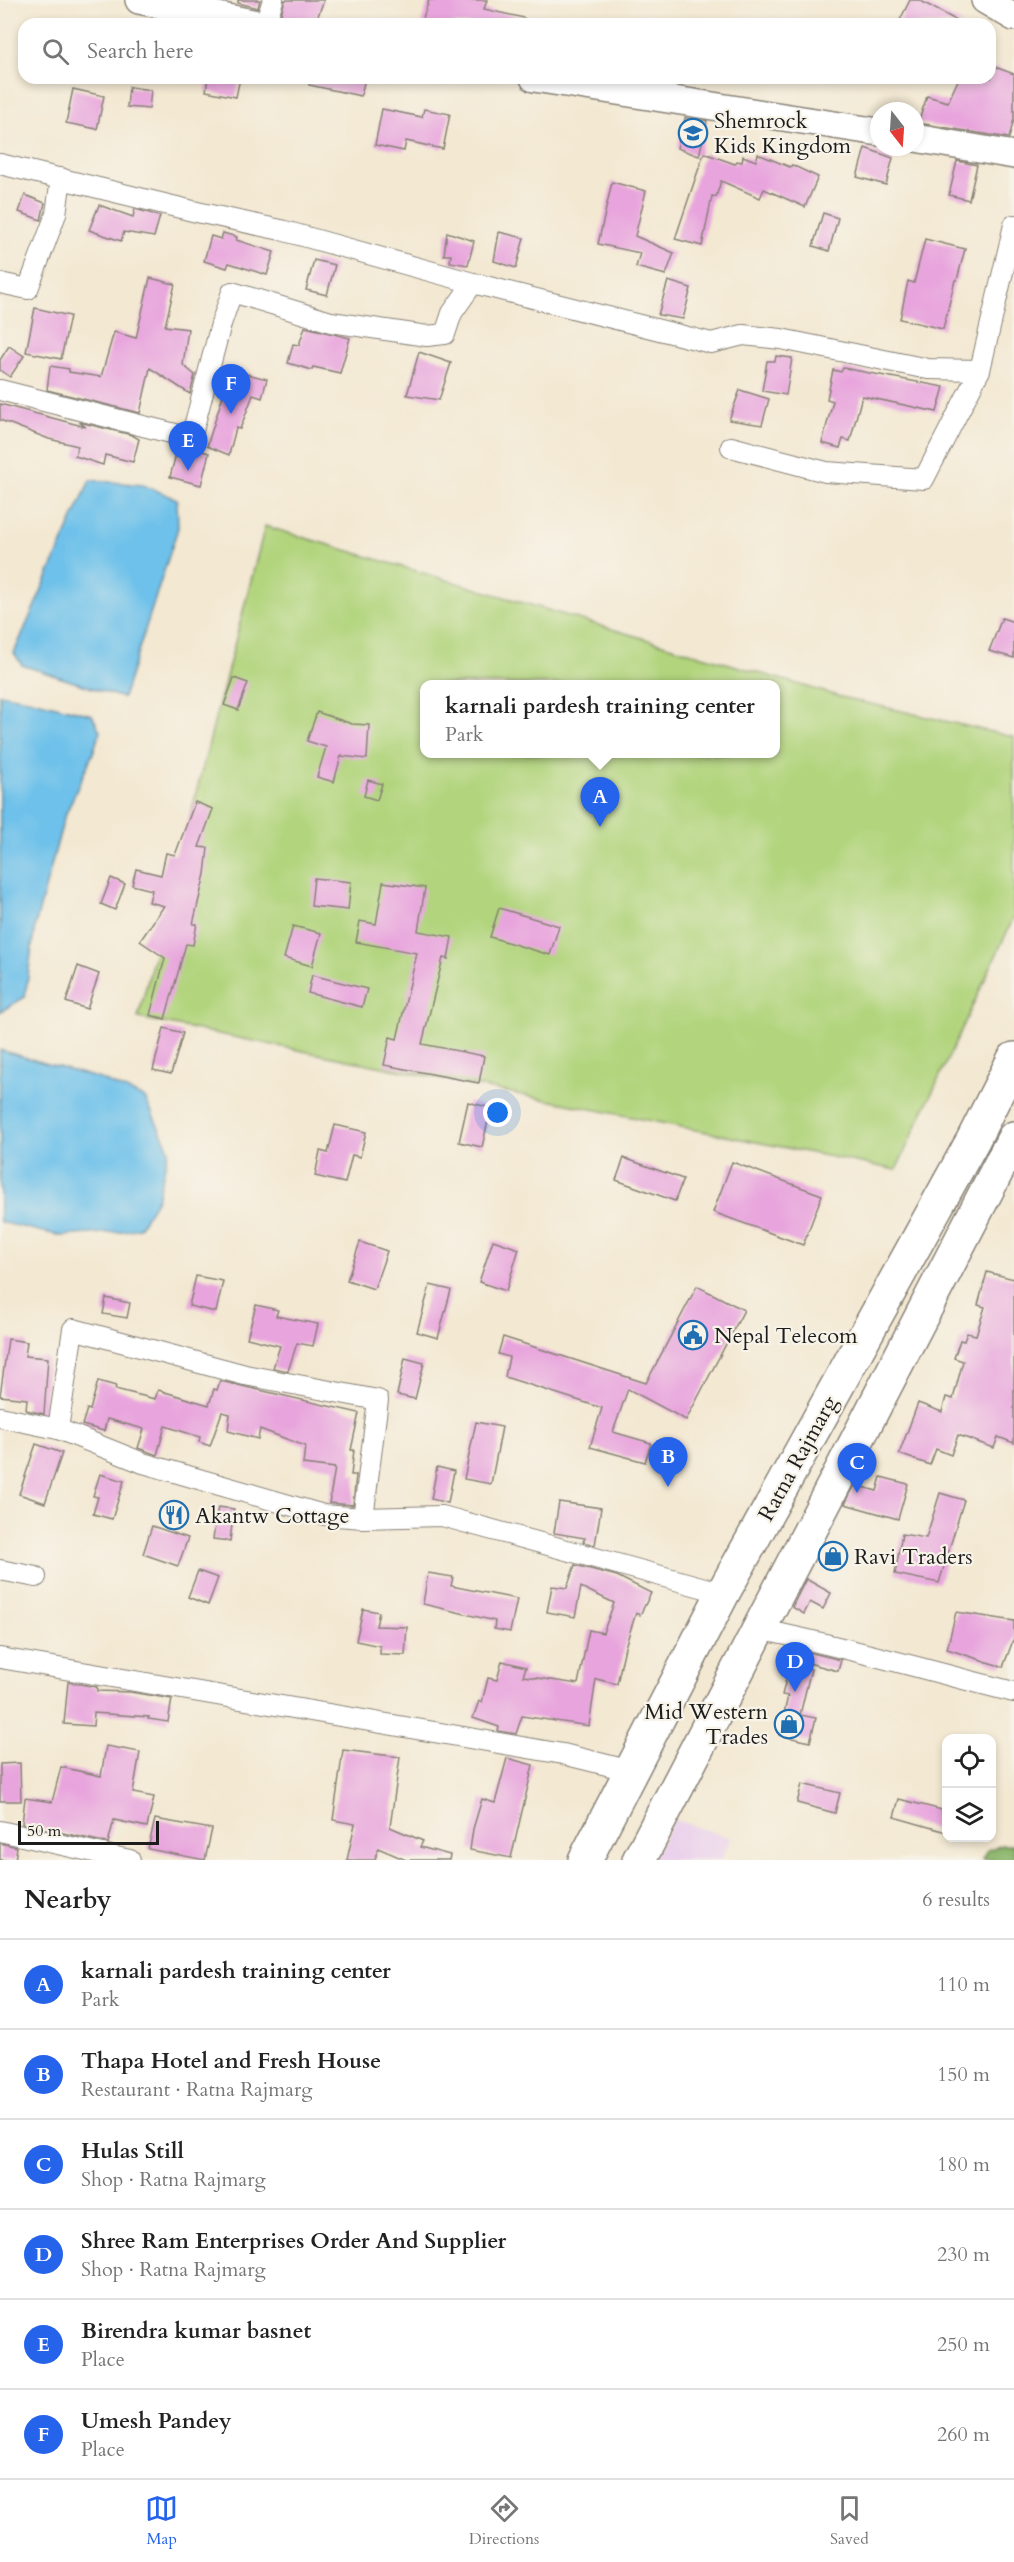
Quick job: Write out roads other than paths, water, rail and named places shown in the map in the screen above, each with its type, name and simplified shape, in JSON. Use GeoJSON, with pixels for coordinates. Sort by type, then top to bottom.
{"type":"FeatureCollection","features":[{"type":"Feature","properties":{"kind":"highway","name":"Ratna Rajmarg"},"geometry":{"type":"LineString","coordinates":[[585,1860],[723,1593],[967,1150],[1014,1059]]}},
{"type":"Feature","properties":{"kind":"highway","name":"Ratna Rajmarg"},"geometry":{"type":"LineString","coordinates":[[639,1860],[1014,1138]]}},
{"type":"Feature","properties":{"kind":"street"},"geometry":{"type":"LineString","coordinates":[[139,0],[228,18]]}},
{"type":"Feature","properties":{"kind":"street"},"geometry":{"type":"LineString","coordinates":[[266,18],[273,0]]}},
{"type":"Feature","properties":{"kind":"street"},"geometry":{"type":"LineString","coordinates":[[985,0],[1014,17]]}},
{"type":"Feature","properties":{"kind":"street"},"geometry":{"type":"LineString","coordinates":[[572,84],[870,131]]}},
{"type":"Feature","properties":{"kind":"street"},"geometry":{"type":"LineString","coordinates":[[924,140],[1014,155]]}},
{"type":"Feature","properties":{"kind":"street"},"geometry":{"type":"LineString","coordinates":[[0,164],[281,230],[473,284],[711,343],[743,335],[781,339],[928,369],[980,370]]}},
{"type":"Feature","properties":{"kind":"street"},"geometry":{"type":"LineString","coordinates":[[0,283],[28,289],[56,214],[61,178]]}},
{"type":"Feature","properties":{"kind":"street"},"geometry":{"type":"LineString","coordinates":[[731,447],[826,472],[924,479],[980,370],[1014,225]]}},
{"type":"Feature","properties":{"kind":"street"},"geometry":{"type":"LineString","coordinates":[[0,390],[191,438],[221,324],[232,292],[331,322],[427,336],[445,334],[452,313],[473,284]]}},
{"type":"Feature","properties":{"kind":"street"},"geometry":{"type":"LineString","coordinates":[[58,1429],[73,1329],[245,1375],[378,1400],[363,1518]]}},
{"type":"Feature","properties":{"kind":"street"},"geometry":{"type":"LineString","coordinates":[[0,1417],[58,1429],[143,1462],[324,1515],[363,1518],[442,1516],[723,1593]]}},
{"type":"Feature","properties":{"kind":"street"},"geometry":{"type":"LineString","coordinates":[[0,1570],[36,1577]]}},
{"type":"Feature","properties":{"kind":"street"},"geometry":{"type":"LineString","coordinates":[[758,1629],[857,1651],[913,1668],[1014,1692]]}},
{"type":"Feature","properties":{"kind":"street"},"geometry":{"type":"LineString","coordinates":[[0,1658],[563,1755],[631,1771]]}},
{"type":"Feature","properties":{"kind":"street"},"geometry":{"type":"LineString","coordinates":[[0,1831],[107,1857],[130,1860]]}},
{"type":"Feature","properties":{"kind":"water"},"geometry":{"type":"Polygon","coordinates":[[[90,480],[143,485],[177,499],[178,528],[123,698],[22,665],[14,653],[90,480]]]}},
{"type":"Feature","properties":{"kind":"water"},"geometry":{"type":"Polygon","coordinates":[[[0,694],[92,715],[100,731],[93,753],[64,818],[35,926],[25,997],[0,1012],[0,694]]]}},
{"type":"Feature","properties":{"kind":"water"},"geometry":{"type":"Polygon","coordinates":[[[0,1050],[100,1079],[145,1098],[169,1149],[157,1199],[139,1228],[118,1232],[61,1236],[0,1222],[0,1050]]]}},
{"type":"Feature","properties":{"kind":"place","name":"Shemrock Kids Kingdom"},"geometry":{"type":"Point","coordinates":[693,133]}},
{"type":"Feature","properties":{"kind":"place","name":"Umesh Pandey"},"geometry":{"type":"Point","coordinates":[231,414]}},
{"type":"Feature","properties":{"kind":"place","name":"Birendra kumar basnet"},"geometry":{"type":"Point","coordinates":[188,471]}},
{"type":"Feature","properties":{"kind":"place","name":"karnali pardesh training center"},"geometry":{"type":"Point","coordinates":[600,827]}},
{"type":"Feature","properties":{"kind":"place","name":"Nepal Telecom"},"geometry":{"type":"Point","coordinates":[693,1335]}},
{"type":"Feature","properties":{"kind":"place","name":"Thapa Hotel and Fresh House"},"geometry":{"type":"Point","coordinates":[668,1487]}},
{"type":"Feature","properties":{"kind":"place","name":"Hulas Still"},"geometry":{"type":"Point","coordinates":[857,1493]}},
{"type":"Feature","properties":{"kind":"place","name":"Akantw Cottage"},"geometry":{"type":"Point","coordinates":[174,1515]}},
{"type":"Feature","properties":{"kind":"place","name":"Ravi Traders"},"geometry":{"type":"Point","coordinates":[833,1556]}},
{"type":"Feature","properties":{"kind":"place","name":"Shree Ram Enterprises Order And Supplier"},"geometry":{"type":"Point","coordinates":[795,1692]}},
{"type":"Feature","properties":{"kind":"place","name":"Mid Western Trades"},"geometry":{"type":"Point","coordinates":[789,1724]}}]}
